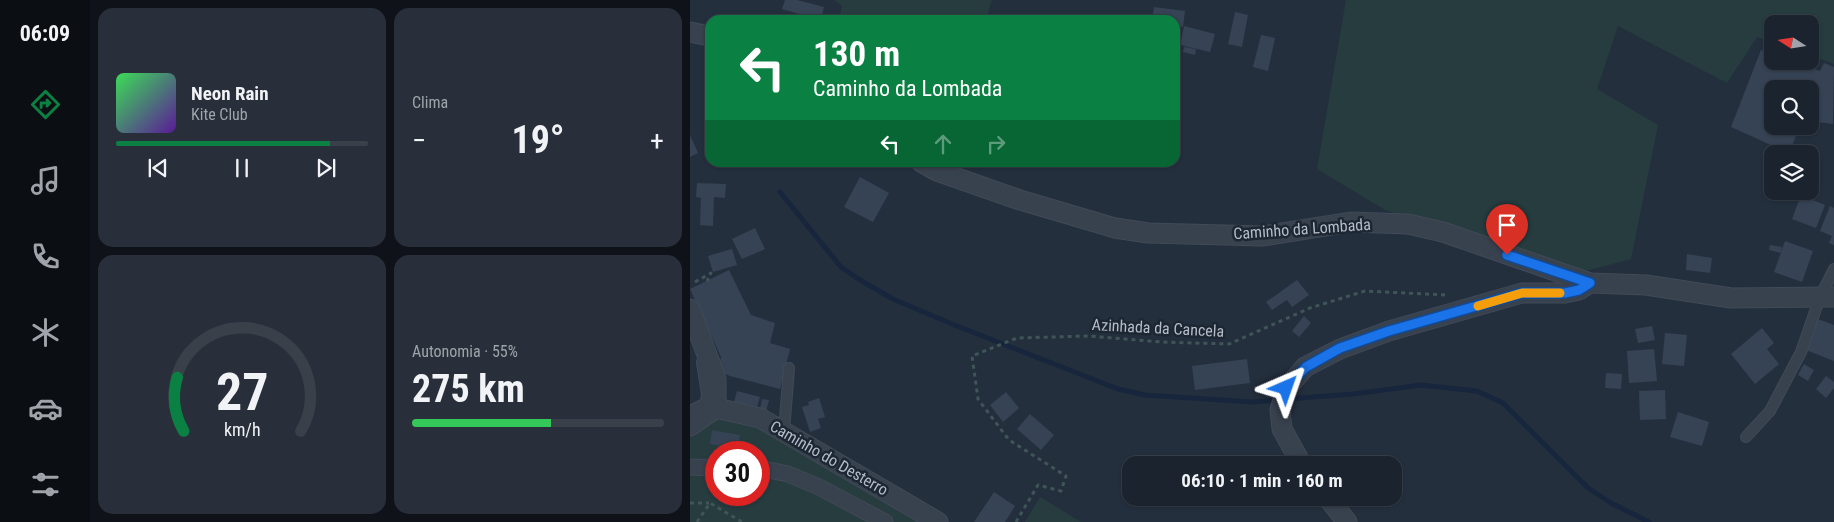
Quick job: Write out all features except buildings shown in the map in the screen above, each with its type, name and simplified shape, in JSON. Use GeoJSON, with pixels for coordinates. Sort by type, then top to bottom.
{"type":"FeatureCollection","features":[{"type":"Feature","properties":{"kind":"street"},"geometry":{"type":"LineString","coordinates":[[690,32],[705,35]]}},
{"type":"Feature","properties":{"kind":"street","name":"Caminho da Lombada"},"geometry":{"type":"LineString","coordinates":[[930,167],[1020,200],[1115,228],[1148,233],[1263,236],[1351,222],[1408,224],[1442,232],[1590,283],[1646,285],[1731,298],[1827,297]]}},
{"type":"Feature","properties":{"kind":"street"},"geometry":{"type":"LineString","coordinates":[[1297,456],[1282,429],[1280,410],[1286,388],[1306,367],[1340,348],[1389,331],[1522,293],[1565,293],[1579,290],[1590,283]]}},
{"type":"Feature","properties":{"kind":"street"},"geometry":{"type":"LineString","coordinates":[[690,309],[716,379],[716,408],[690,426]]}},
{"type":"Feature","properties":{"kind":"street","name":"Caminho do Desterro"},"geometry":{"type":"LineString","coordinates":[[716,408],[754,415],[938,522]]}},
{"type":"Feature","properties":{"kind":"street"},"geometry":{"type":"LineString","coordinates":[[690,467],[705,468]]}},
{"type":"Feature","properties":{"kind":"street"},"geometry":{"type":"LineString","coordinates":[[770,470],[788,474],[819,487],[886,522]]}},
{"type":"Feature","properties":{"kind":"street"},"geometry":{"type":"LineString","coordinates":[[1334,506],[1347,522]]}},
{"type":"Feature","properties":{"kind":"lane"},"geometry":{"type":"LineString","coordinates":[[1746,437],[1770,411],[1802,352],[1827,297],[1834,269]]}},
{"type":"Feature","properties":{"kind":"lane"},"geometry":{"type":"LineString","coordinates":[[690,410],[706,403],[707,394],[699,336]]}},
{"type":"Feature","properties":{"kind":"lane"},"geometry":{"type":"LineString","coordinates":[[784,432],[789,368]]}},
{"type":"Feature","properties":{"kind":"path"},"geometry":{"type":"LineString","coordinates":[[695,282],[711,272],[707,281]]}},
{"type":"Feature","properties":{"kind":"path","name":"Azinhada da Cancela"},"geometry":{"type":"LineString","coordinates":[[1016,522],[1038,485],[1061,491],[1066,476],[1009,440],[978,399],[972,356],[1017,338],[1089,336],[1161,342],[1230,344],[1310,308],[1365,291],[1440,296],[1449,294]]}},
{"type":"Feature","properties":{"kind":"path"},"geometry":{"type":"LineString","coordinates":[[690,503],[705,504]]}},
{"type":"Feature","properties":{"kind":"path"},"geometry":{"type":"LineString","coordinates":[[697,522],[709,506]]}},
{"type":"Feature","properties":{"kind":"path"},"geometry":{"type":"LineString","coordinates":[[713,506],[733,520],[742,522]]}},
{"type":"Feature","properties":{"kind":"green space"},"geometry":{"type":"Polygon","coordinates":[[[834,0],[992,0],[988,15],[840,15],[842,6],[834,0]]]}},
{"type":"Feature","properties":{"kind":"green space"},"geometry":{"type":"Polygon","coordinates":[[[1346,0],[1834,0],[1834,64],[1819,58],[1819,15],[1764,15],[1764,39],[1757,37],[1727,83],[1618,26],[1597,89],[1658,125],[1631,259],[1578,273],[1385,210],[1317,169],[1346,0]]]}},
{"type":"Feature","properties":{"kind":"green space"},"geometry":{"type":"Polygon","coordinates":[[[716,418],[761,423],[918,522],[690,522],[690,433],[716,418]]]}},
{"type":"Feature","properties":{"kind":"green space"},"geometry":{"type":"Polygon","coordinates":[[[1040,497],[1081,522],[1025,522],[1040,497]]]}},
{"type":"Feature","properties":{"kind":"waterway"},"geometry":{"type":"LineString","coordinates":[[780,192],[841,267],[893,299],[952,324],[1118,389],[1145,395],[1252,402],[1279,400]]}},
{"type":"Feature","properties":{"kind":"waterway"},"geometry":{"type":"LineString","coordinates":[[1287,399],[1353,394],[1421,385],[1477,391],[1503,403],[1588,488],[1611,503],[1649,522]]}},
{"type":"Feature","properties":{"kind":"slow traffic"},"geometry":{"type":"LineString","coordinates":[[1478,306],[1522,293],[1560,293]]}},
{"type":"Feature","properties":{"kind":"route"},"geometry":{"type":"LineString","coordinates":[[1286,388],[1306,367],[1340,348],[1389,331],[1522,293],[1565,293],[1579,290],[1590,283],[1507,255]]}}]}
